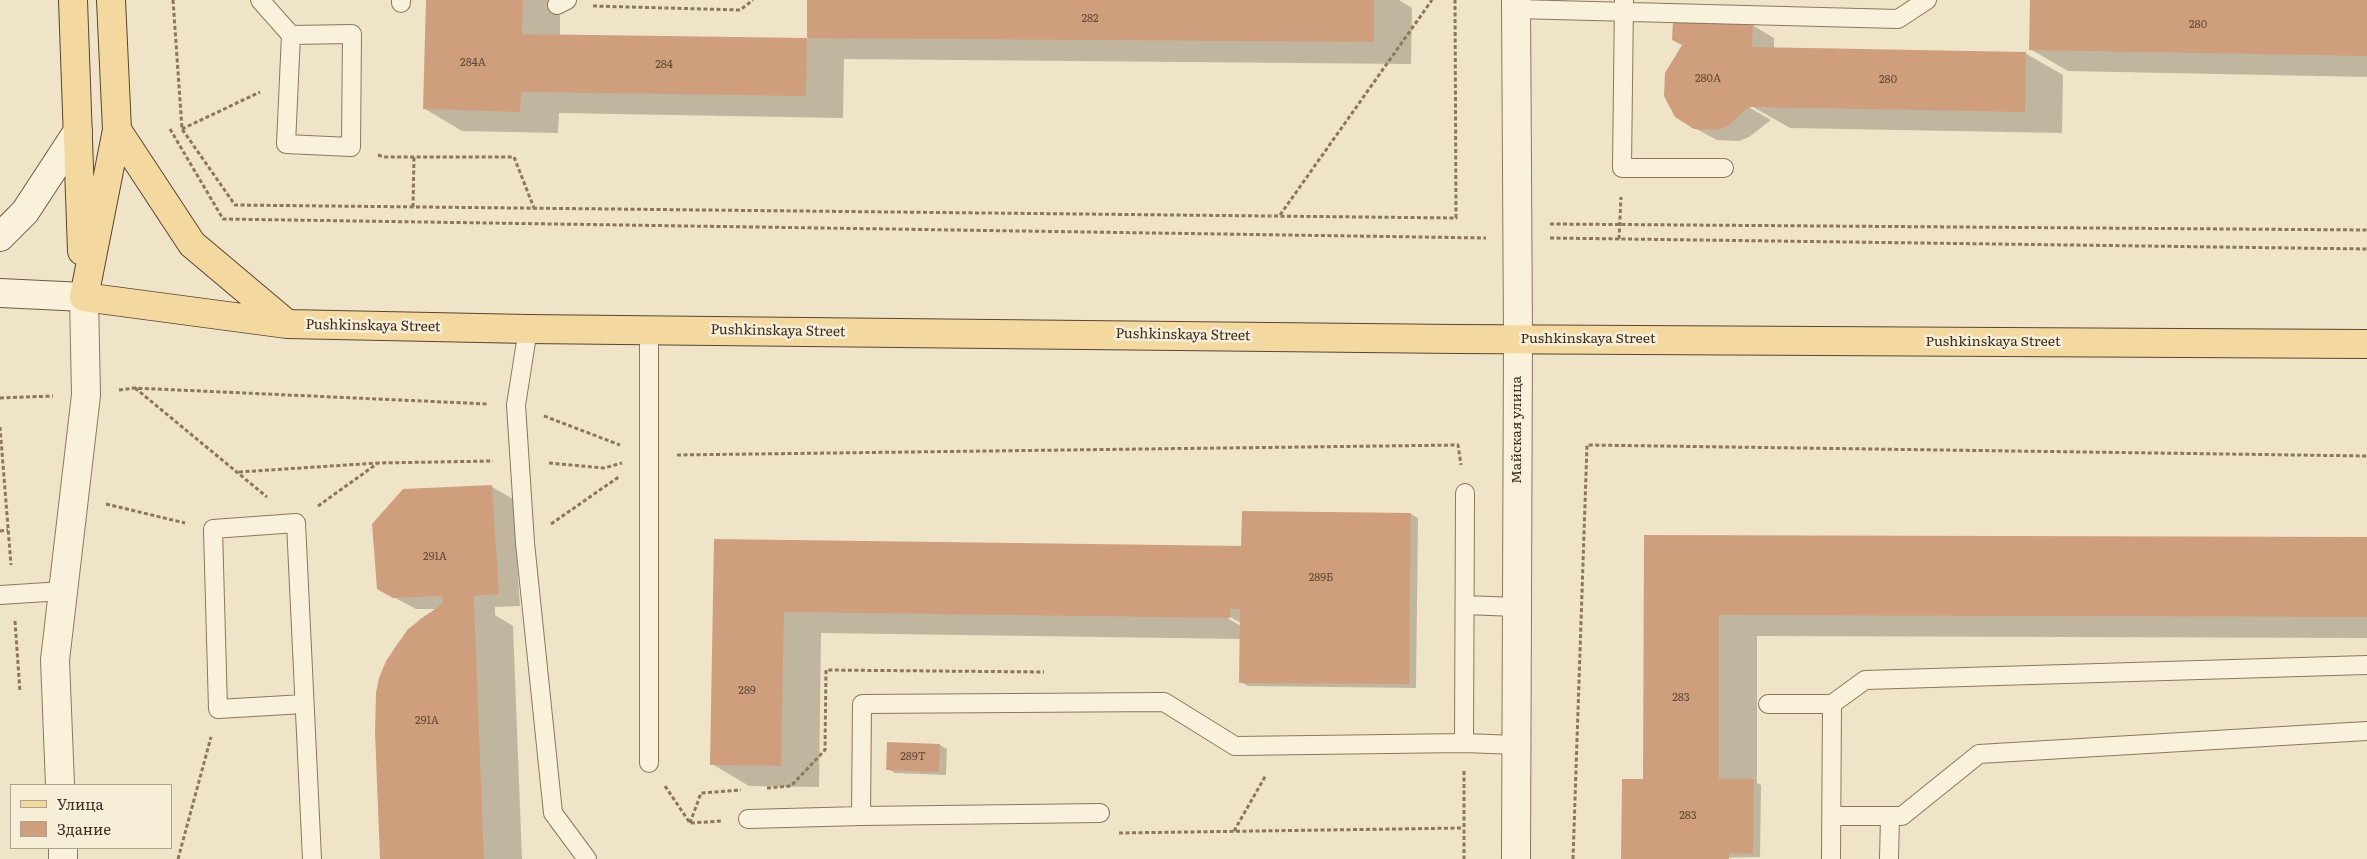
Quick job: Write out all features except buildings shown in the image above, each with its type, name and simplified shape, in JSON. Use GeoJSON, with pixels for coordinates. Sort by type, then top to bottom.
{"type":"FeatureCollection","features":[{"type":"Feature","properties":{"kind":"main road"},"geometry":{"type":"LineString","coordinates":[[73,0],[84,298]]}},
{"type":"Feature","properties":{"kind":"main road"},"geometry":{"type":"LineString","coordinates":[[84,298],[116,130],[111,0]]}},
{"type":"Feature","properties":{"kind":"main road"},"geometry":{"type":"LineString","coordinates":[[116,130],[192,244],[287,324]]}},
{"type":"Feature","properties":{"kind":"main road","name":"Pushkinskaya Street"},"geometry":{"type":"LineString","coordinates":[[84,298],[287,324],[528,329],[1518,339],[2367,344]]}},
{"type":"Feature","properties":{"kind":"street","name":"Майская улица"},"geometry":{"type":"LineString","coordinates":[[1516,5],[1518,238],[1516,859]]}},
{"type":"Feature","properties":{"kind":"street"},"geometry":{"type":"LineString","coordinates":[[0,237],[25,212],[78,131]]}},
{"type":"Feature","properties":{"kind":"street","name":"Pushkinskaya Street"},"geometry":{"type":"LineString","coordinates":[[0,293],[84,298]]}},
{"type":"Feature","properties":{"kind":"street"},"geometry":{"type":"LineString","coordinates":[[60,784],[55,660],[86,395],[84,298]]}},
{"type":"Feature","properties":{"kind":"lane"},"geometry":{"type":"LineString","coordinates":[[260,0],[290,35],[286,144],[351,147],[352,34],[290,35]]}},
{"type":"Feature","properties":{"kind":"lane"},"geometry":{"type":"LineString","coordinates":[[1516,5],[1624,7],[1898,19],[1927,0]]}},
{"type":"Feature","properties":{"kind":"lane"},"geometry":{"type":"LineString","coordinates":[[1624,7],[1622,168],[1724,168]]}},
{"type":"Feature","properties":{"kind":"lane"},"geometry":{"type":"LineString","coordinates":[[528,329],[516,405],[525,543],[553,813],[587,859]]}},
{"type":"Feature","properties":{"kind":"lane"},"geometry":{"type":"LineString","coordinates":[[649,329],[649,763]]}},
{"type":"Feature","properties":{"kind":"lane"},"geometry":{"type":"LineString","coordinates":[[1464,743],[1465,493]]}},
{"type":"Feature","properties":{"kind":"lane"},"geometry":{"type":"LineString","coordinates":[[304,704],[218,709],[213,529],[296,523],[312,859]]}},
{"type":"Feature","properties":{"kind":"lane"},"geometry":{"type":"LineString","coordinates":[[0,595],[63,591]]}},
{"type":"Feature","properties":{"kind":"lane"},"geometry":{"type":"LineString","coordinates":[[1465,605],[1516,607]]}},
{"type":"Feature","properties":{"kind":"lane"},"geometry":{"type":"LineString","coordinates":[[1768,704],[1832,704],[1865,680],[2367,665]]}},
{"type":"Feature","properties":{"kind":"lane"},"geometry":{"type":"LineString","coordinates":[[861,816],[862,704],[1164,702],[1235,746],[1464,743],[1516,745]]}},
{"type":"Feature","properties":{"kind":"lane"},"geometry":{"type":"LineString","coordinates":[[1831,859],[1832,704]]}},
{"type":"Feature","properties":{"kind":"lane"},"geometry":{"type":"LineString","coordinates":[[1832,816],[1902,816],[1979,754],[2367,731]]}},
{"type":"Feature","properties":{"kind":"lane"},"geometry":{"type":"LineString","coordinates":[[748,819],[1100,813]]}},
{"type":"Feature","properties":{"kind":"lane"},"geometry":{"type":"LineString","coordinates":[[1889,859],[1890,816]]}},
{"type":"Feature","properties":{"kind":"path"},"geometry":{"type":"LineString","coordinates":[[173,0],[182,129],[234,205],[1456,218],[1455,0]]}},
{"type":"Feature","properties":{"kind":"path"},"geometry":{"type":"LineString","coordinates":[[611,0],[611,7]]}},
{"type":"Feature","properties":{"kind":"path"},"geometry":{"type":"LineString","coordinates":[[562,3],[611,7],[740,10],[753,0]]}},
{"type":"Feature","properties":{"kind":"path"},"geometry":{"type":"LineString","coordinates":[[1280,216],[1432,0]]}},
{"type":"Feature","properties":{"kind":"path"},"geometry":{"type":"LineString","coordinates":[[182,129],[289,78]]}},
{"type":"Feature","properties":{"kind":"path"},"geometry":{"type":"LineString","coordinates":[[170,130],[223,219],[2367,249]]}},
{"type":"Feature","properties":{"kind":"path"},"geometry":{"type":"LineString","coordinates":[[351,147],[384,157],[514,157],[534,208]]}},
{"type":"Feature","properties":{"kind":"path"},"geometry":{"type":"LineString","coordinates":[[413,207],[414,157]]}},
{"type":"Feature","properties":{"kind":"path"},"geometry":{"type":"LineString","coordinates":[[1619,239],[1622,168]]}},
{"type":"Feature","properties":{"kind":"path"},"geometry":{"type":"LineString","coordinates":[[1548,224],[2367,230]]}},
{"type":"Feature","properties":{"kind":"path"},"geometry":{"type":"LineString","coordinates":[[378,463],[296,523],[238,472],[134,388],[516,405],[649,455]]}},
{"type":"Feature","properties":{"kind":"path"},"geometry":{"type":"LineString","coordinates":[[0,398],[86,395]]}},
{"type":"Feature","properties":{"kind":"path"},"geometry":{"type":"LineString","coordinates":[[238,472],[378,463],[519,460],[604,468],[649,455],[1458,445]]}},
{"type":"Feature","properties":{"kind":"path"},"geometry":{"type":"LineString","coordinates":[[1573,859],[1587,445],[2367,456]]}},
{"type":"Feature","properties":{"kind":"path"},"geometry":{"type":"LineString","coordinates":[[525,543],[649,455]]}},
{"type":"Feature","properties":{"kind":"path"},"geometry":{"type":"LineString","coordinates":[[74,496],[213,529]]}},
{"type":"Feature","properties":{"kind":"path"},"geometry":{"type":"LineString","coordinates":[[0,531],[8,530]]}},
{"type":"Feature","properties":{"kind":"path"},"geometry":{"type":"LineString","coordinates":[[178,859],[218,709]]}},
{"type":"Feature","properties":{"kind":"path"},"geometry":{"type":"LineString","coordinates":[[1464,743],[1464,859]]}},
{"type":"Feature","properties":{"kind":"path"},"geometry":{"type":"LineString","coordinates":[[1234,831],[1282,746]]}},
{"type":"Feature","properties":{"kind":"path"},"geometry":{"type":"LineString","coordinates":[[649,763],[690,823],[748,819]]}},
{"type":"Feature","properties":{"kind":"path"},"geometry":{"type":"LineString","coordinates":[[1100,813],[1100,834],[1463,828]]}}]}
